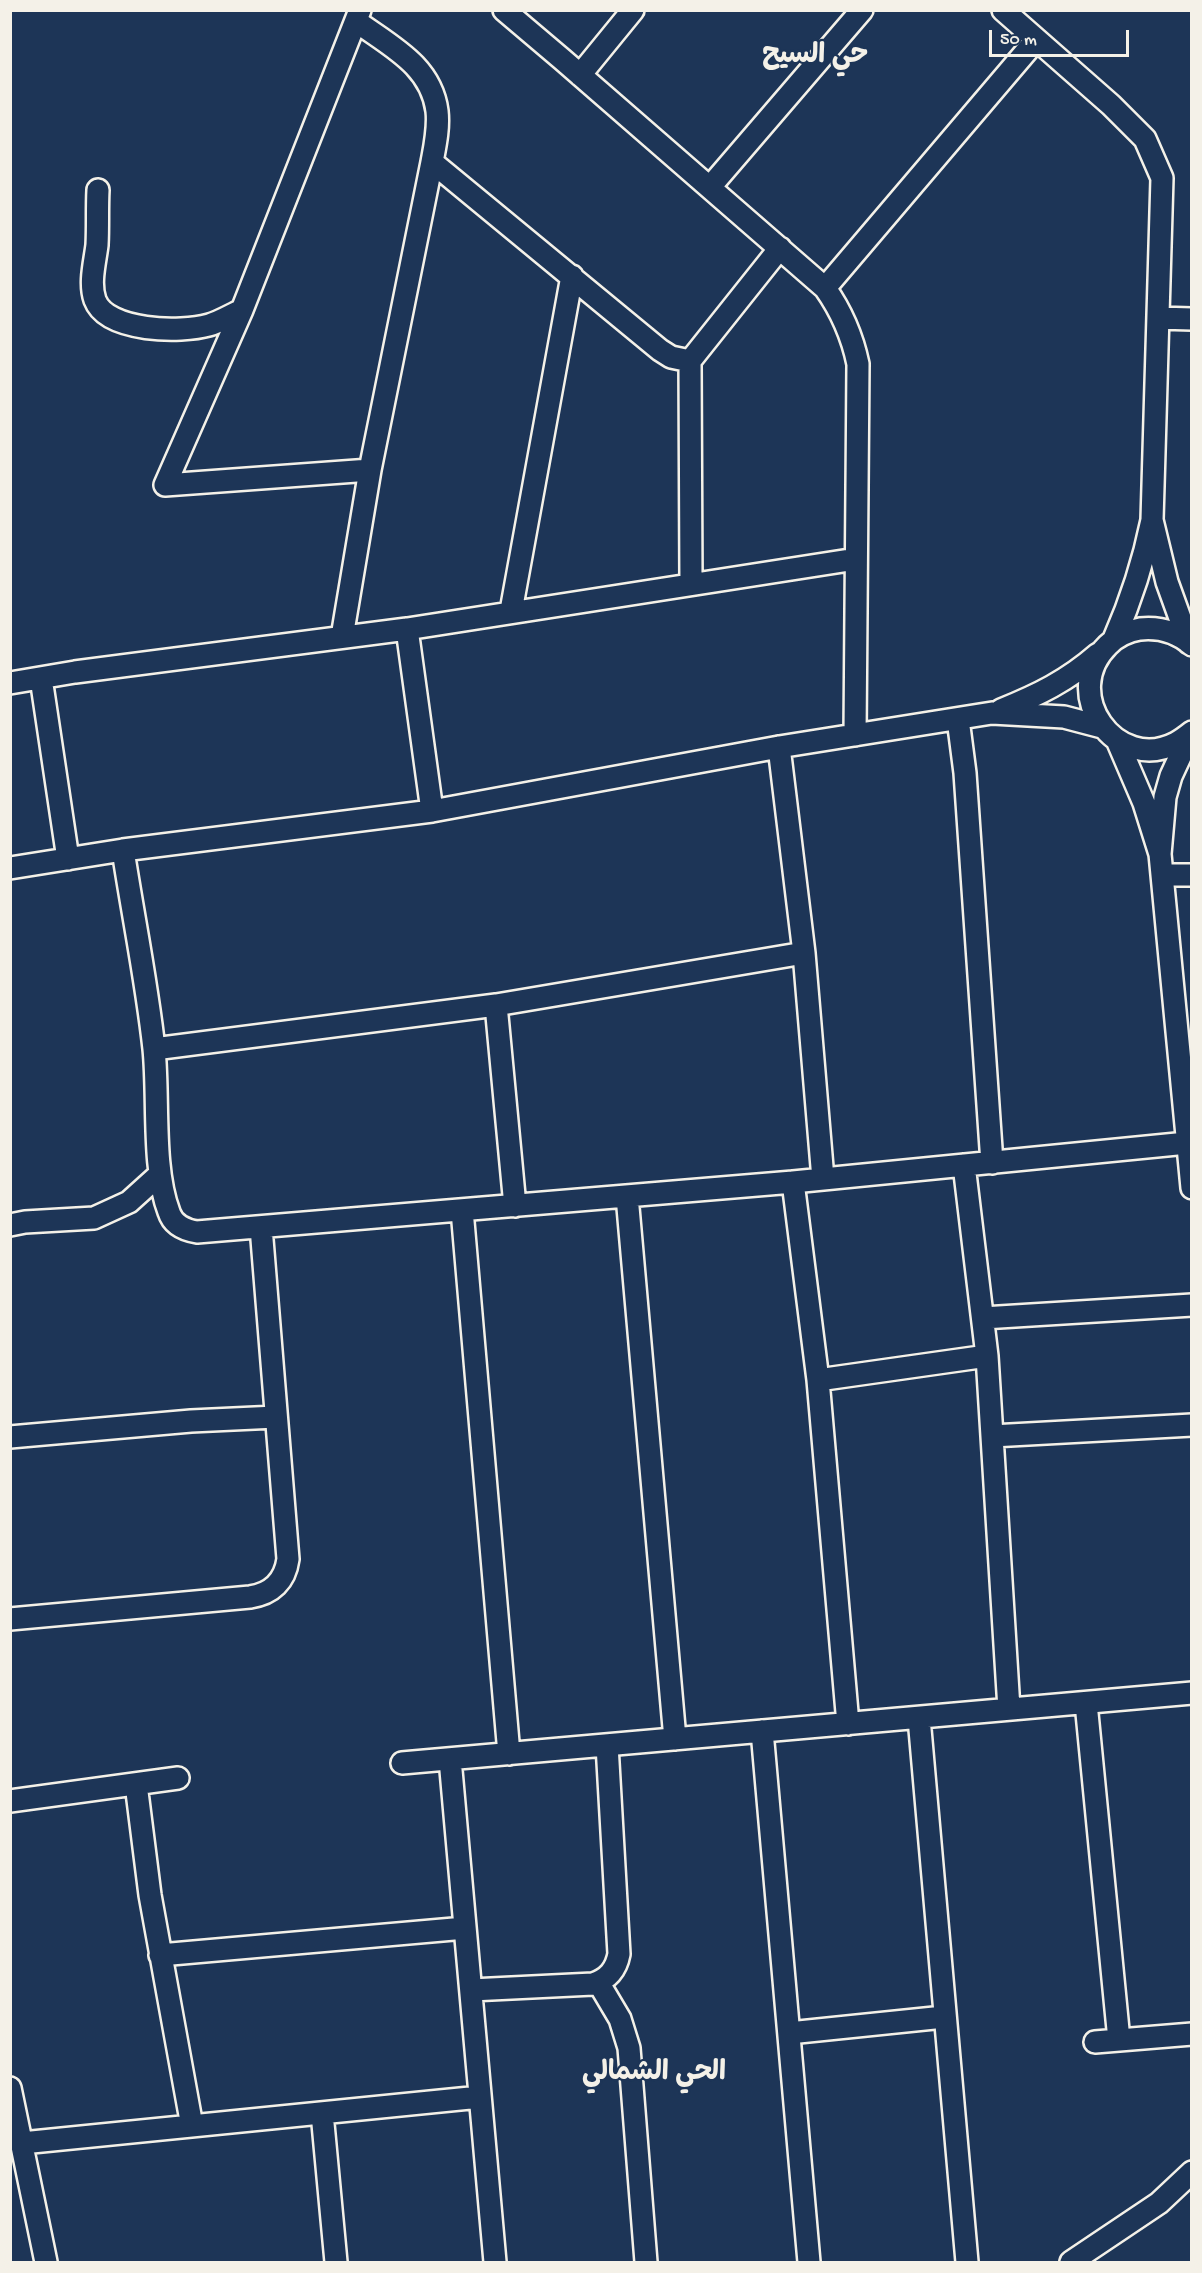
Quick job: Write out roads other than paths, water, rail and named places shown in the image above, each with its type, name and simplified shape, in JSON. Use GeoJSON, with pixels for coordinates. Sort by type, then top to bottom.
{"type":"FeatureCollection","features":[{"type":"Feature","properties":{"kind":"street"},"geometry":{"type":"LineString","coordinates":[[504,10],[825,288],[840,310],[853,342],[858,364],[855,735]]}},
{"type":"Feature","properties":{"kind":"street"},"geometry":{"type":"LineString","coordinates":[[580,75],[633,10]]}},
{"type":"Feature","properties":{"kind":"street"},"geometry":{"type":"LineString","coordinates":[[710,187],[862,10]]}},
{"type":"Feature","properties":{"kind":"street"},"geometry":{"type":"LineString","coordinates":[[1003,10],[1145,138],[1162,178],[1152,520],[1142,568],[1132,599],[1091,671],[1088,691],[1092,710],[1110,734],[1144,803],[1160,854]]}},
{"type":"Feature","properties":{"kind":"street"},"geometry":{"type":"LineString","coordinates":[[342,637],[370,470],[432,162],[437,111],[431,87],[418,66],[358,16],[242,310],[165,485],[370,470]]}},
{"type":"Feature","properties":{"kind":"street"},"geometry":{"type":"LineString","coordinates":[[825,288],[1036,40]]}},
{"type":"Feature","properties":{"kind":"street"},"geometry":{"type":"LineString","coordinates":[[432,162],[660,350],[672,357],[690,361]]}},
{"type":"Feature","properties":{"kind":"street"},"geometry":{"type":"LineString","coordinates":[[98,190],[97,245],[93,277],[95,300],[106,314],[123,322],[154,330],[209,325],[242,310]]}},
{"type":"Feature","properties":{"kind":"street"},"geometry":{"type":"LineString","coordinates":[[691,584],[690,361],[780,248]]}},
{"type":"Feature","properties":{"kind":"street"},"geometry":{"type":"LineString","coordinates":[[511,611],[572,276]]}},
{"type":"Feature","properties":{"kind":"street"},"geometry":{"type":"LineString","coordinates":[[1158,318],[1191,319]]}},
{"type":"Feature","properties":{"kind":"street"},"geometry":{"type":"LineString","coordinates":[[1152,520],[1167,582],[1190,644]]}},
{"type":"Feature","properties":{"kind":"street"},"geometry":{"type":"LineString","coordinates":[[10,683],[406,629],[856,559]]}},
{"type":"Feature","properties":{"kind":"street"},"geometry":{"type":"LineString","coordinates":[[10,868],[123,850],[432,811],[779,747],[992,713],[1041,694],[1076,673],[1107,646],[1132,630],[1152,628],[1172,632],[1190,644]]}},
{"type":"Feature","properties":{"kind":"street"},"geometry":{"type":"LineString","coordinates":[[406,629],[432,811]]}},
{"type":"Feature","properties":{"kind":"street"},"geometry":{"type":"LineString","coordinates":[[41,678],[68,859]]}},
{"type":"Feature","properties":{"kind":"street"},"geometry":{"type":"LineString","coordinates":[[992,713],[1064,717],[1110,734],[1136,748],[1156,749],[1175,744],[1191,732]]}},
{"type":"Feature","properties":{"kind":"street"},"geometry":{"type":"LineString","coordinates":[[958,719],[973,869],[992,1163]]}},
{"type":"Feature","properties":{"kind":"street"},"geometry":{"type":"LineString","coordinates":[[1191,732],[1171,776],[1165,797],[1160,854],[1184,1040],[1187,1143],[1191,1188]]}},
{"type":"Feature","properties":{"kind":"street"},"geometry":{"type":"LineString","coordinates":[[779,747],[804,952],[823,1179]]}},
{"type":"Feature","properties":{"kind":"street"},"geometry":{"type":"LineString","coordinates":[[123,850],[154,1049],[160,1174],[169,1213],[180,1227],[197,1232],[793,1182],[1187,1143]]}},
{"type":"Feature","properties":{"kind":"street"},"geometry":{"type":"LineString","coordinates":[[1162,875],[1191,875]]}},
{"type":"Feature","properties":{"kind":"street"},"geometry":{"type":"LineString","coordinates":[[154,1049],[496,1005],[804,952]]}},
{"type":"Feature","properties":{"kind":"street"},"geometry":{"type":"LineString","coordinates":[[496,1005],[515,1206]]}},
{"type":"Feature","properties":{"kind":"street"},"geometry":{"type":"LineString","coordinates":[[964,1166],[987,1356],[1009,1709]]}},
{"type":"Feature","properties":{"kind":"street"},"geometry":{"type":"LineString","coordinates":[[10,1225],[94,1218],[129,1202],[160,1174]]}},
{"type":"Feature","properties":{"kind":"street"},"geometry":{"type":"LineString","coordinates":[[793,1182],[818,1380],[848,1724]]}},
{"type":"Feature","properties":{"kind":"street"},"geometry":{"type":"LineString","coordinates":[[627,1196],[675,1739]]}},
{"type":"Feature","properties":{"kind":"street"},"geometry":{"type":"LineString","coordinates":[[462,1210],[509,1754]]}},
{"type":"Feature","properties":{"kind":"street"},"geometry":{"type":"LineString","coordinates":[[10,1619],[259,1596],[275,1587],[284,1574],[288,1559],[261,1227]]}},
{"type":"Feature","properties":{"kind":"street"},"geometry":{"type":"LineString","coordinates":[[983,1318],[1191,1305]]}},
{"type":"Feature","properties":{"kind":"street"},"geometry":{"type":"LineString","coordinates":[[818,1380],[987,1356]]}},
{"type":"Feature","properties":{"kind":"street"},"geometry":{"type":"LineString","coordinates":[[10,1437],[180,1421],[276,1417]]}},
{"type":"Feature","properties":{"kind":"street"},"geometry":{"type":"LineString","coordinates":[[992,1436],[1191,1425]]}},
{"type":"Feature","properties":{"kind":"street"},"geometry":{"type":"LineString","coordinates":[[402,1763],[1191,1693]]}},
{"type":"Feature","properties":{"kind":"street"},"geometry":{"type":"LineString","coordinates":[[1086,1703],[1119,2040]]}},
{"type":"Feature","properties":{"kind":"street"},"geometry":{"type":"LineString","coordinates":[[919,1718],[967,2262]]}},
{"type":"Feature","properties":{"kind":"street"},"geometry":{"type":"LineString","coordinates":[[762,1731],[809,2262]]}},
{"type":"Feature","properties":{"kind":"street"},"geometry":{"type":"LineString","coordinates":[[471,1990],[587,1985],[605,1979],[615,1968],[619,1954],[607,1745]]}},
{"type":"Feature","properties":{"kind":"street"},"geometry":{"type":"LineString","coordinates":[[450,1759],[495,2262]]}},
{"type":"Feature","properties":{"kind":"street"},"geometry":{"type":"LineString","coordinates":[[10,1801],[178,1778]]}},
{"type":"Feature","properties":{"kind":"street"},"geometry":{"type":"LineString","coordinates":[[136,1784],[148,1884],[192,2126]]}},
{"type":"Feature","properties":{"kind":"street"},"geometry":{"type":"LineString","coordinates":[[160,1954],[465,1928]]}},
{"type":"Feature","properties":{"kind":"street"},"geometry":{"type":"LineString","coordinates":[[598,1982],[620,2019],[630,2056],[646,2262]]}},
{"type":"Feature","properties":{"kind":"street"},"geometry":{"type":"LineString","coordinates":[[789,2033],[944,2017]]}},
{"type":"Feature","properties":{"kind":"street"},"geometry":{"type":"LineString","coordinates":[[1095,2042],[1191,2034]]}},
{"type":"Feature","properties":{"kind":"street"},"geometry":{"type":"LineString","coordinates":[[10,2088],[46,2262]]}},
{"type":"Feature","properties":{"kind":"street"},"geometry":{"type":"LineString","coordinates":[[22,2143],[480,2097]]}},
{"type":"Feature","properties":{"kind":"street"},"geometry":{"type":"LineString","coordinates":[[322,2113],[336,2262]]}},
{"type":"Feature","properties":{"kind":"street"},"geometry":{"type":"LineString","coordinates":[[1071,2262],[1159,2203],[1191,2172]]}},
{"type":"Feature","properties":{"kind":"district","name":"حي السيح"},"geometry":{"type":"Point","coordinates":[815,58]}},
{"type":"Feature","properties":{"kind":"district","name":"الحي الشمالي"},"geometry":{"type":"Point","coordinates":[654,2075]}}]}
